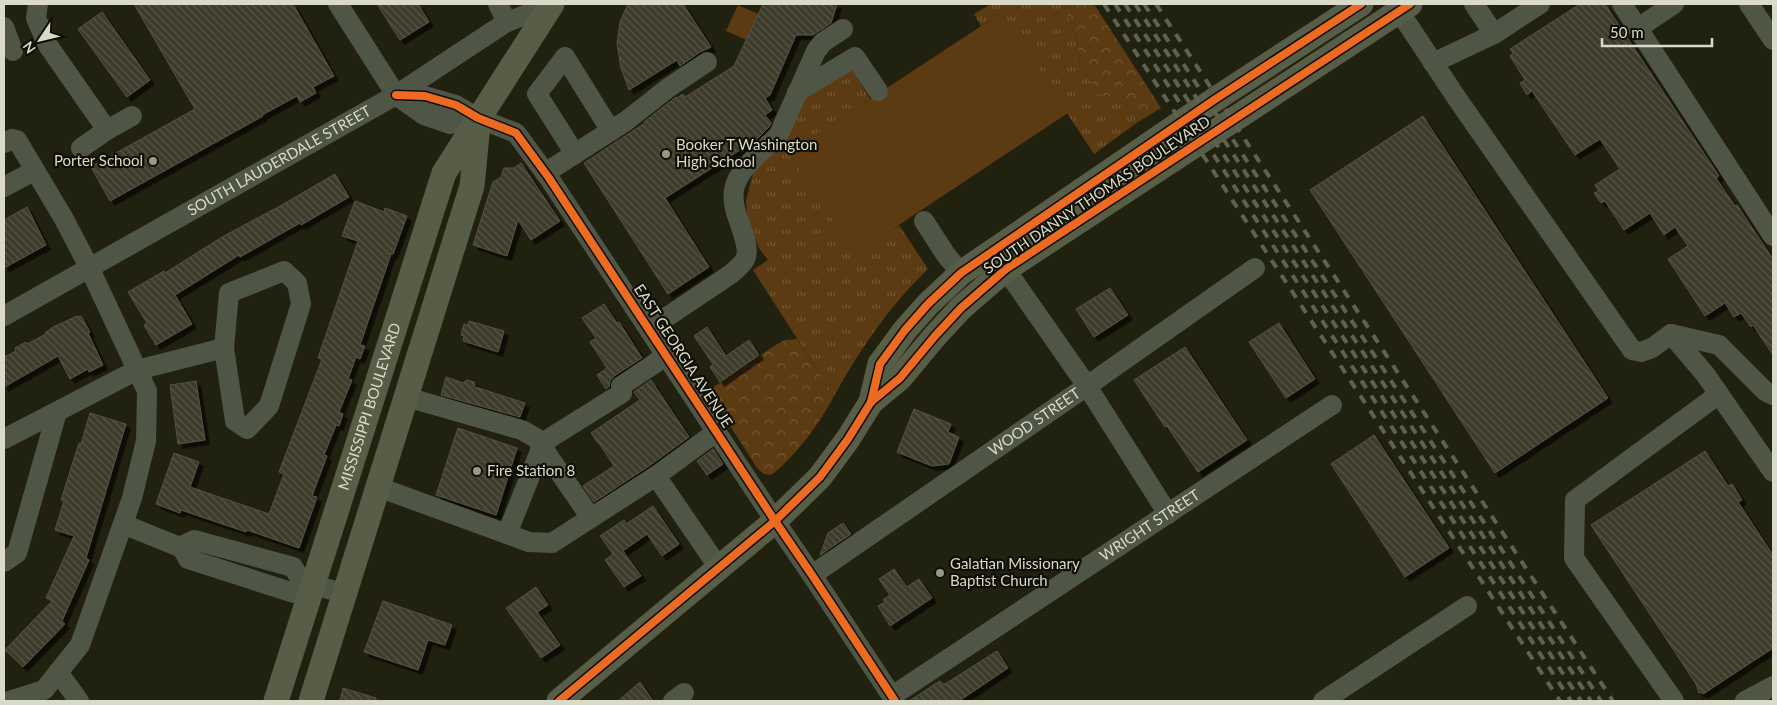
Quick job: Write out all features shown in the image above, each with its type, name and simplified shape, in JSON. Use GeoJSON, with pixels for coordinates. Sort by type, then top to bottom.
{"type":"FeatureCollection","features":[{"type":"Feature","properties":{"kind":"main road","name":"MISSISSIPPI BOULEVARD"},"geometry":{"type":"LineString","coordinates":[[276,701],[308,584],[358,444],[444,173],[552,4]]}},
{"type":"Feature","properties":{"kind":"main road","name":"SOUTH DANNY THOMAS BOULEVARD"},"geometry":{"type":"LineString","coordinates":[[559,701],[775,521],[820,476],[848,439],[871,402],[900,378],[961,308],[999,260],[1361,4]]}},
{"type":"Feature","properties":{"kind":"main road","name":"SOUTH DANNY THOMAS BOULEVARD"},"geometry":{"type":"LineString","coordinates":[[871,402],[880,364],[905,330],[928,304],[961,273],[999,260],[1404,7]]}},
{"type":"Feature","properties":{"kind":"main road","name":"MISSISSIPPI BOULEVARD"},"geometry":{"type":"LineString","coordinates":[[311,701],[472,186],[478,118]]}},
{"type":"Feature","properties":{"kind":"main road"},"geometry":{"type":"LineString","coordinates":[[358,444],[388,454]]}},
{"type":"Feature","properties":{"kind":"street"},"geometry":{"type":"LineString","coordinates":[[38,4],[36,18],[47,44],[107,130]]}},
{"type":"Feature","properties":{"kind":"street"},"geometry":{"type":"LineString","coordinates":[[338,4],[396,96],[424,115],[450,124],[478,118]]}},
{"type":"Feature","properties":{"kind":"street"},"geometry":{"type":"LineString","coordinates":[[498,4],[506,22]]}},
{"type":"Feature","properties":{"kind":"street","name":"SOUTH LAUDERDALE STREET"},"geometry":{"type":"LineString","coordinates":[[4,316],[88,267],[396,96],[506,22],[552,4]]}},
{"type":"Feature","properties":{"kind":"street"},"geometry":{"type":"LineString","coordinates":[[1474,4],[1494,34]]}},
{"type":"Feature","properties":{"kind":"street"},"geometry":{"type":"LineString","coordinates":[[1433,63],[1494,34],[1540,4]]}},
{"type":"Feature","properties":{"kind":"street"},"geometry":{"type":"LineString","coordinates":[[1622,4],[1773,236]]}},
{"type":"Feature","properties":{"kind":"street"},"geometry":{"type":"LineString","coordinates":[[1638,28],[1674,4]]}},
{"type":"Feature","properties":{"kind":"street"},"geometry":{"type":"LineString","coordinates":[[1749,4],[1773,40]]}},
{"type":"Feature","properties":{"kind":"street"},"geometry":{"type":"LineString","coordinates":[[1404,7],[1433,63],[1632,350],[1641,352],[1652,348],[1671,334],[1719,345],[1766,391],[1773,395]]}},
{"type":"Feature","properties":{"kind":"street"},"geometry":{"type":"LineString","coordinates":[[4,27],[13,51]]}},
{"type":"Feature","properties":{"kind":"street"},"geometry":{"type":"LineString","coordinates":[[649,330],[731,274],[746,258],[747,247],[736,216],[734,190],[739,177],[747,166],[779,134],[816,51],[823,42],[844,29]]}},
{"type":"Feature","properties":{"kind":"street"},"geometry":{"type":"LineString","coordinates":[[575,154],[537,94],[564,57],[611,131]]}},
{"type":"Feature","properties":{"kind":"street"},"geometry":{"type":"LineString","coordinates":[[797,92],[855,57],[878,91]]}},
{"type":"Feature","properties":{"kind":"street"},"geometry":{"type":"LineString","coordinates":[[545,173],[626,121],[668,88],[707,62]]}},
{"type":"Feature","properties":{"kind":"street"},"geometry":{"type":"LineString","coordinates":[[81,148],[132,116]]}},
{"type":"Feature","properties":{"kind":"street","name":"EAST GEORGIA AVENUE"},"geometry":{"type":"LineString","coordinates":[[478,118],[516,132],[893,698]]}},
{"type":"Feature","properties":{"kind":"street"},"geometry":{"type":"LineString","coordinates":[[4,144],[12,139],[17,140],[64,219],[147,391],[146,441],[132,498],[80,644],[44,690],[9,701]]}},
{"type":"Feature","properties":{"kind":"street"},"geometry":{"type":"LineString","coordinates":[[4,187],[34,171]]}},
{"type":"Feature","properties":{"kind":"street"},"geometry":{"type":"LineString","coordinates":[[924,222],[961,273]]}},
{"type":"Feature","properties":{"kind":"street"},"geometry":{"type":"LineString","coordinates":[[999,260],[1087,386],[1168,514]]}},
{"type":"Feature","properties":{"kind":"street","name":"WOOD STREET"},"geometry":{"type":"LineString","coordinates":[[812,575],[1255,268]]}},
{"type":"Feature","properties":{"kind":"street"},"geometry":{"type":"LineString","coordinates":[[284,271],[297,282],[301,304],[269,406],[247,429],[234,421],[224,348],[230,293],[284,271]]}},
{"type":"Feature","properties":{"kind":"street"},"geometry":{"type":"LineString","coordinates":[[1671,334],[1705,374],[1773,472]]}},
{"type":"Feature","properties":{"kind":"street"},"geometry":{"type":"LineString","coordinates":[[4,439],[137,370],[224,348]]}},
{"type":"Feature","properties":{"kind":"street"},"geometry":{"type":"LineString","coordinates":[[506,534],[542,446],[550,438],[622,393],[621,386],[666,356]]}},
{"type":"Feature","properties":{"kind":"street"},"geometry":{"type":"LineString","coordinates":[[1674,701],[1574,558],[1575,500],[1719,394]]}},
{"type":"Feature","properties":{"kind":"street"},"geometry":{"type":"LineString","coordinates":[[406,397],[522,430],[536,438],[591,518]]}},
{"type":"Feature","properties":{"kind":"street","name":"WRIGHT STREET"},"geometry":{"type":"LineString","coordinates":[[893,698],[1332,405]]}},
{"type":"Feature","properties":{"kind":"street"},"geometry":{"type":"LineString","coordinates":[[4,562],[17,553],[57,412]]}},
{"type":"Feature","properties":{"kind":"street"},"geometry":{"type":"LineString","coordinates":[[378,486],[529,542],[552,543],[656,476],[716,432]]}},
{"type":"Feature","properties":{"kind":"street"},"geometry":{"type":"LineString","coordinates":[[656,476],[719,568]]}},
{"type":"Feature","properties":{"kind":"street"},"geometry":{"type":"LineString","coordinates":[[123,524],[182,548],[181,546],[194,540],[293,568],[308,584],[345,593]]}},
{"type":"Feature","properties":{"kind":"street"},"geometry":{"type":"LineString","coordinates":[[1323,701],[1467,606]]}},
{"type":"Feature","properties":{"kind":"street"},"geometry":{"type":"LineString","coordinates":[[58,672],[79,701]]}},
{"type":"Feature","properties":{"kind":"street"},"geometry":{"type":"LineString","coordinates":[[1746,701],[1773,686]]}},
{"type":"Feature","properties":{"kind":"green space"},"geometry":{"type":"Polygon","coordinates":[[[991,4],[1063,4],[1076,37],[1080,62],[1097,93],[1112,97],[1127,105],[1131,115],[1138,122],[1094,154],[1001,13],[981,26],[974,14],[991,4]]]}},
{"type":"Feature","properties":{"kind":"green space"},"geometry":{"type":"Polygon","coordinates":[[[1063,4],[1094,4],[1161,108],[1138,122],[1131,115],[1127,105],[1112,97],[1097,93],[1080,62],[1076,37],[1063,4]]]}},
{"type":"Feature","properties":{"kind":"green space"},"geometry":{"type":"Polygon","coordinates":[[[738,5],[758,14],[747,40],[726,31],[738,5]]]}},
{"type":"Feature","properties":{"kind":"green space"},"geometry":{"type":"Polygon","coordinates":[[[1001,13],[1068,113],[855,254],[788,153],[1001,13]]]}},
{"type":"Feature","properties":{"kind":"green space"},"geometry":{"type":"Polygon","coordinates":[[[848,63],[870,99],[789,153],[855,253],[899,225],[928,269],[900,299],[876,329],[834,396],[753,270],[768,260],[759,248],[748,224],[746,201],[753,173],[806,90],[848,63]]]}},
{"type":"Feature","properties":{"kind":"green space"},"geometry":{"type":"Polygon","coordinates":[[[797,339],[834,396],[822,417],[798,449],[771,475],[764,474],[757,468],[708,391],[774,346],[785,340],[797,339]]]}},
{"type":"Feature","properties":{"kind":"building"},"geometry":{"type":"Polygon","coordinates":[[[134,4],[293,4],[334,76],[313,87],[316,93],[300,102],[297,96],[110,201],[91,167],[195,109],[134,4]]]}},
{"type":"Feature","properties":{"kind":"building"},"geometry":{"type":"Polygon","coordinates":[[[377,4],[418,4],[429,22],[400,40],[377,4]]]}},
{"type":"Feature","properties":{"kind":"building"},"geometry":{"type":"Polygon","coordinates":[[[628,4],[683,4],[711,47],[680,66],[677,60],[629,90],[621,68],[617,43],[620,22],[628,4]]]}},
{"type":"Feature","properties":{"kind":"building","name":"Booker T Washington High School"},"geometry":{"type":"Polygon","coordinates":[[[763,4],[837,4],[831,23],[813,35],[796,35],[770,95],[765,98],[772,110],[765,115],[771,123],[769,127],[757,139],[665,198],[709,267],[668,294],[584,163],[645,123],[676,97],[683,94],[685,97],[734,66],[763,4]]]}},
{"type":"Feature","properties":{"kind":"building"},"geometry":{"type":"Polygon","coordinates":[[[1580,4],[1605,4],[1719,176],[1716,178],[1735,206],[1737,205],[1773,259],[1773,355],[1753,325],[1751,327],[1741,313],[1734,317],[1725,303],[1705,316],[1668,259],[1688,246],[1675,227],[1664,235],[1650,213],[1624,230],[1605,201],[1601,203],[1594,193],[1599,191],[1595,185],[1620,169],[1600,139],[1575,155],[1532,91],[1527,95],[1520,83],[1525,80],[1510,56],[1513,53],[1510,49],[1580,4]]]}},
{"type":"Feature","properties":{"kind":"building"},"geometry":{"type":"Polygon","coordinates":[[[102,12],[150,80],[127,97],[78,29],[102,12]]]}},
{"type":"Feature","properties":{"kind":"building"},"geometry":{"type":"Polygon","coordinates":[[[1423,116],[1608,398],[1495,473],[1310,190],[1423,116]]]}},
{"type":"Feature","properties":{"kind":"building"},"geometry":{"type":"Polygon","coordinates":[[[521,163],[560,221],[531,240],[518,220],[507,256],[473,245],[493,182],[501,177],[504,168],[514,168],[521,163]]]}},
{"type":"Feature","properties":{"kind":"building"},"geometry":{"type":"Polygon","coordinates":[[[335,174],[349,197],[301,225],[300,223],[240,257],[239,255],[175,295],[192,324],[156,345],[144,325],[147,323],[128,292],[164,271],[165,273],[222,237],[335,174]]]}},
{"type":"Feature","properties":{"kind":"building"},"geometry":{"type":"Polygon","coordinates":[[[355,201],[384,212],[385,208],[407,216],[393,254],[391,254],[360,345],[365,346],[360,359],[356,357],[348,379],[352,380],[339,412],[343,414],[339,426],[336,425],[324,455],[327,456],[312,496],[317,497],[299,548],[247,530],[246,532],[181,510],[180,513],[156,504],[174,453],[199,462],[190,487],[269,514],[284,474],[279,472],[322,359],[318,358],[358,241],[342,236],[355,201]]]}},
{"type":"Feature","properties":{"kind":"building"},"geometry":{"type":"Polygon","coordinates":[[[27,207],[46,245],[4,268],[4,220],[27,207]]]}},
{"type":"Feature","properties":{"kind":"building"},"geometry":{"type":"Polygon","coordinates":[[[1110,288],[1128,315],[1094,337],[1076,309],[1110,288]]]}},
{"type":"Feature","properties":{"kind":"building"},"geometry":{"type":"Polygon","coordinates":[[[604,304],[617,323],[619,322],[642,358],[614,376],[610,381],[609,387],[606,389],[597,375],[607,368],[590,342],[596,338],[582,318],[604,304]]]}},
{"type":"Feature","properties":{"kind":"building"},"geometry":{"type":"Polygon","coordinates":[[[81,316],[90,332],[88,333],[103,365],[89,372],[88,369],[70,379],[58,356],[4,387],[4,357],[16,351],[15,348],[26,342],[27,344],[46,334],[53,327],[81,316]]]}},
{"type":"Feature","properties":{"kind":"building"},"geometry":{"type":"Polygon","coordinates":[[[469,321],[504,331],[498,352],[463,341],[464,336],[461,335],[464,324],[468,325],[469,321]]]}},
{"type":"Feature","properties":{"kind":"building"},"geometry":{"type":"Polygon","coordinates":[[[1279,323],[1315,379],[1286,398],[1249,342],[1279,323]]]}},
{"type":"Feature","properties":{"kind":"building"},"geometry":{"type":"Polygon","coordinates":[[[707,327],[726,356],[749,340],[759,355],[720,382],[710,367],[713,364],[694,336],[707,327]]]}},
{"type":"Feature","properties":{"kind":"building"},"geometry":{"type":"Polygon","coordinates":[[[1185,347],[1247,440],[1198,472],[1134,380],[1185,347]]]}},
{"type":"Feature","properties":{"kind":"building"},"geometry":{"type":"Polygon","coordinates":[[[446,377],[463,383],[467,380],[474,382],[475,387],[525,403],[520,417],[441,395],[446,377]]]}},
{"type":"Feature","properties":{"kind":"building"},"geometry":{"type":"Polygon","coordinates":[[[651,380],[689,437],[594,502],[583,486],[614,466],[591,433],[640,400],[634,392],[651,380]]]}},
{"type":"Feature","properties":{"kind":"building"},"geometry":{"type":"Polygon","coordinates":[[[196,381],[205,440],[178,444],[170,385],[196,381]]]}},
{"type":"Feature","properties":{"kind":"building"},"geometry":{"type":"Polygon","coordinates":[[[914,409],[951,424],[948,432],[959,437],[949,464],[932,466],[897,452],[914,409]]]}},
{"type":"Feature","properties":{"kind":"building"},"geometry":{"type":"Polygon","coordinates":[[[90,413],[126,424],[86,558],[89,560],[62,621],[65,624],[23,667],[5,650],[52,601],[46,598],[74,536],[55,530],[64,501],[61,500],[90,413]]]}},
{"type":"Feature","properties":{"kind":"building","name":"Fire Station 8"},"geometry":{"type":"Polygon","coordinates":[[[458,428],[517,448],[496,515],[436,495],[458,428]]]}},
{"type":"Feature","properties":{"kind":"building"},"geometry":{"type":"Polygon","coordinates":[[[1374,435],[1449,548],[1405,577],[1331,464],[1374,435]]]}},
{"type":"Feature","properties":{"kind":"building"},"geometry":{"type":"Polygon","coordinates":[[[713,449],[723,464],[707,475],[697,461],[713,449]]]}},
{"type":"Feature","properties":{"kind":"building"},"geometry":{"type":"Polygon","coordinates":[[[1705,451],[1728,486],[1732,484],[1742,500],[1738,502],[1773,555],[1773,648],[1703,694],[1699,693],[1696,684],[1591,525],[1705,451]]]}},
{"type":"Feature","properties":{"kind":"building"},"geometry":{"type":"Polygon","coordinates":[[[653,506],[679,544],[662,556],[647,534],[623,551],[641,576],[624,587],[605,560],[613,554],[600,536],[624,520],[626,524],[653,506]]]}},
{"type":"Feature","properties":{"kind":"building"},"geometry":{"type":"Polygon","coordinates":[[[843,523],[851,534],[820,555],[828,533],[843,523]]]}},
{"type":"Feature","properties":{"kind":"building"},"geometry":{"type":"Polygon","coordinates":[[[894,569],[907,587],[919,579],[932,598],[890,626],[878,606],[885,602],[883,600],[890,595],[879,579],[894,569]]]}},
{"type":"Feature","properties":{"kind":"building"},"geometry":{"type":"Polygon","coordinates":[[[536,587],[548,605],[537,612],[560,645],[541,658],[506,608],[536,587]]]}},
{"type":"Feature","properties":{"kind":"building"},"geometry":{"type":"Polygon","coordinates":[[[383,601],[452,625],[445,645],[428,640],[418,670],[364,652],[383,601]]]}},
{"type":"Feature","properties":{"kind":"building"},"geometry":{"type":"Polygon","coordinates":[[[997,651],[1008,668],[959,701],[909,701],[940,681],[942,684],[945,684],[997,651]]]}},
{"type":"Feature","properties":{"kind":"building"},"geometry":{"type":"Polygon","coordinates":[[[640,682],[653,701],[618,701],[640,682]]]}},
{"type":"Feature","properties":{"kind":"building"},"geometry":{"type":"Polygon","coordinates":[[[343,688],[376,698],[376,701],[340,701],[343,688]]]}},
{"type":"Feature","properties":{"kind":"railway"},"geometry":{"type":"LineString","coordinates":[[1104,4],[1560,701]]}},
{"type":"Feature","properties":{"kind":"railway"},"geometry":{"type":"LineString","coordinates":[[1115,4],[1571,701]]}},
{"type":"Feature","properties":{"kind":"railway"},"geometry":{"type":"LineString","coordinates":[[1125,4],[1581,701]]}},
{"type":"Feature","properties":{"kind":"railway"},"geometry":{"type":"LineString","coordinates":[[1135,4],[1591,701]]}},
{"type":"Feature","properties":{"kind":"railway"},"geometry":{"type":"LineString","coordinates":[[1144,4],[1601,701]]}},
{"type":"Feature","properties":{"kind":"railway"},"geometry":{"type":"LineString","coordinates":[[1156,4],[1613,701]]}},
{"type":"Feature","properties":{"kind":"cycle path"},"geometry":{"type":"LineString","coordinates":[[871,402],[880,364],[905,330],[928,304],[961,273],[1214,100],[1361,4]]}},
{"type":"Feature","properties":{"kind":"cycle path"},"geometry":{"type":"LineString","coordinates":[[559,701],[775,521],[820,477],[848,439],[871,402],[900,378],[961,308],[1006,269],[1410,4]]}},
{"type":"Feature","properties":{"kind":"cycle path"},"geometry":{"type":"LineString","coordinates":[[396,95],[425,96],[456,105],[478,118],[516,133],[549,178],[895,701]]}},
{"type":"Feature","properties":{"kind":"place","name":"Booker T Washington High School"},"geometry":{"type":"Point","coordinates":[666,154]}},
{"type":"Feature","properties":{"kind":"place","name":"Porter School"},"geometry":{"type":"Point","coordinates":[153,161]}},
{"type":"Feature","properties":{"kind":"place","name":"Fire Station 8"},"geometry":{"type":"Point","coordinates":[477,471]}},
{"type":"Feature","properties":{"kind":"place","name":"Galatian Missionary Baptist Church"},"geometry":{"type":"Point","coordinates":[940,573]}}]}
